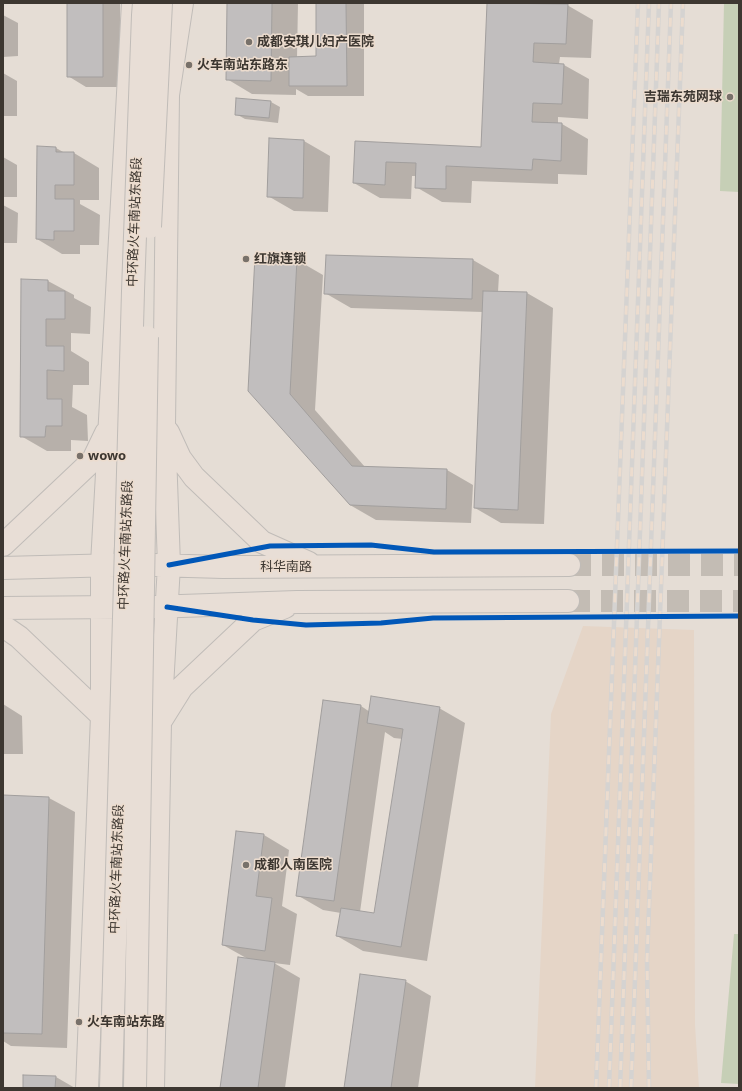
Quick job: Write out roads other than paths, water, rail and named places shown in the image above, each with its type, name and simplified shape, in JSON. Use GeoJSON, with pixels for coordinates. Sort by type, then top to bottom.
{"type":"FeatureCollection","features":[{"type":"Feature","properties":{"kind":"main road"},"geometry":{"type":"LineString","coordinates":[[87,1088],[102,716],[102,564],[133,3]]}},
{"type":"Feature","properties":{"kind":"main road","name":"中环路火车南站东路段"},"geometry":{"type":"LineString","coordinates":[[111,1088],[133,299],[144,3]]}},
{"type":"Feature","properties":{"kind":"main road","name":"中环路火车南站东路段"},"geometry":{"type":"LineString","coordinates":[[135,1088],[148,291],[161,3]]}},
{"type":"Feature","properties":{"kind":"main road"},"geometry":{"type":"LineString","coordinates":[[153,1088],[160,722],[169,565],[164,425],[168,95],[182,3]]}},
{"type":"Feature","properties":{"kind":"main road"},"geometry":{"type":"LineString","coordinates":[[3,545],[93,460],[110,425]]}},
{"type":"Feature","properties":{"kind":"main road"},"geometry":{"type":"LineString","coordinates":[[164,425],[180,458],[194,477],[262,542],[317,567]]}},
{"type":"Feature","properties":{"kind":"main road","name":"科华南路"},"geometry":{"type":"LineString","coordinates":[[3,568],[102,564],[223,567],[569,565]]}},
{"type":"Feature","properties":{"kind":"main road"},"geometry":{"type":"LineString","coordinates":[[3,608],[167,607],[297,602],[568,601]]}},
{"type":"Feature","properties":{"kind":"main road"},"geometry":{"type":"LineString","coordinates":[[160,722],[182,687],[253,620],[297,602]]}},
{"type":"Feature","properties":{"kind":"main road"},"geometry":{"type":"LineString","coordinates":[[3,626],[19,637],[102,716]]}},
{"type":"Feature","properties":{"kind":"tunnel"},"geometry":{"type":"LineString","coordinates":[[569,565],[739,565]]}},
{"type":"Feature","properties":{"kind":"tunnel"},"geometry":{"type":"LineString","coordinates":[[568,601],[739,601]]}},
{"type":"Feature","properties":{"kind":"railway"},"geometry":{"type":"LineString","coordinates":[[596,1088],[638,3]]}},
{"type":"Feature","properties":{"kind":"railway"},"geometry":{"type":"LineString","coordinates":[[609,1088],[649,3]]}},
{"type":"Feature","properties":{"kind":"railway"},"geometry":{"type":"LineString","coordinates":[[620,1088],[659,3]]}},
{"type":"Feature","properties":{"kind":"railway"},"geometry":{"type":"LineString","coordinates":[[631,1088],[671,3]]}},
{"type":"Feature","properties":{"kind":"railway"},"geometry":{"type":"LineString","coordinates":[[649,1088],[647,960],[683,3]]}},
{"type":"Feature","properties":{"kind":"place","name":"成都安琪儿妇产医院"},"geometry":{"type":"Point","coordinates":[249,42]}},
{"type":"Feature","properties":{"kind":"place","name":"火车南站东路东"},"geometry":{"type":"Point","coordinates":[189,65]}},
{"type":"Feature","properties":{"kind":"place","name":"吉瑞东苑网球"},"geometry":{"type":"Point","coordinates":[730,97]}},
{"type":"Feature","properties":{"kind":"place","name":"红旗连锁"},"geometry":{"type":"Point","coordinates":[246,259]}},
{"type":"Feature","properties":{"kind":"place","name":"wowo"},"geometry":{"type":"Point","coordinates":[80,456]}},
{"type":"Feature","properties":{"kind":"place","name":"成都人南医院"},"geometry":{"type":"Point","coordinates":[246,865]}},
{"type":"Feature","properties":{"kind":"place","name":"火车南站东路"},"geometry":{"type":"Point","coordinates":[79,1022]}}]}
